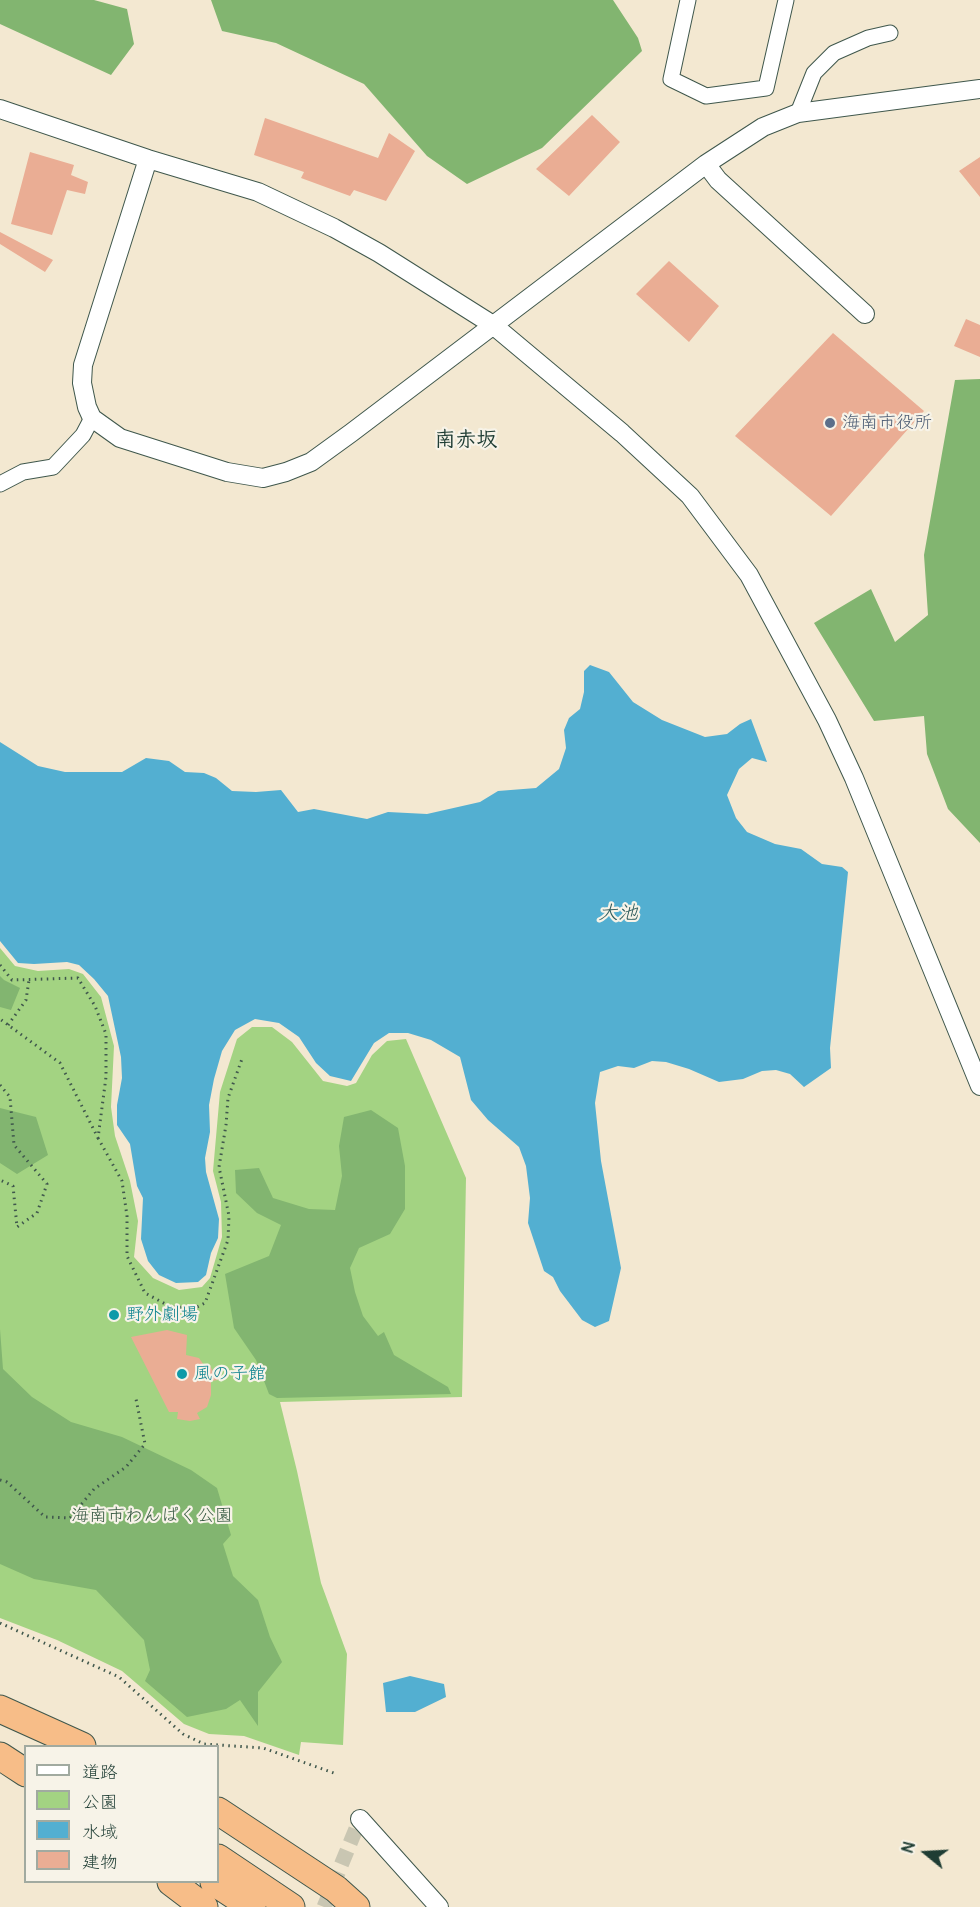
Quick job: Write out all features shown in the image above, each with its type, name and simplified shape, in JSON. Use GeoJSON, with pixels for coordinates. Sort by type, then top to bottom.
{"type":"FeatureCollection","features":[{"type":"Feature","properties":{"kind":"highway"},"geometry":{"type":"LineString","coordinates":[[0,1709],[80,1745]]}},
{"type":"Feature","properties":{"kind":"highway"},"geometry":{"type":"LineString","coordinates":[[0,1723],[39,1745]]}},
{"type":"Feature","properties":{"kind":"highway"},"geometry":{"type":"LineString","coordinates":[[0,1748],[24,1762]]}},
{"type":"Feature","properties":{"kind":"highway"},"geometry":{"type":"LineString","coordinates":[[0,1756],[24,1772]]}},
{"type":"Feature","properties":{"kind":"highway"},"geometry":{"type":"LineString","coordinates":[[219,1812],[327,1883],[356,1907]]}},
{"type":"Feature","properties":{"kind":"highway"},"geometry":{"type":"LineString","coordinates":[[219,1859],[291,1907]]}},
{"type":"Feature","properties":{"kind":"highway"},"geometry":{"type":"LineString","coordinates":[[174,1883],[204,1907]]}},
{"type":"Feature","properties":{"kind":"highway"},"geometry":{"type":"LineString","coordinates":[[217,1883],[252,1907]]}},
{"type":"Feature","properties":{"kind":"street"},"geometry":{"type":"LineString","coordinates":[[688,0],[671,79],[706,96],[766,88],[786,0]]}},
{"type":"Feature","properties":{"kind":"street"},"geometry":{"type":"LineString","coordinates":[[798,113],[814,73],[834,53],[868,38],[890,33]]}},
{"type":"Feature","properties":{"kind":"street"},"geometry":{"type":"LineString","coordinates":[[148,159],[83,365],[82,382],[87,407],[92,418],[120,438],[227,472],[263,478],[311,462],[706,164],[763,127],[798,113],[980,89]]}},
{"type":"Feature","properties":{"kind":"street"},"geometry":{"type":"LineString","coordinates":[[0,109],[148,159],[258,192],[334,228],[379,253],[493,325],[622,433],[690,496],[749,575],[827,720],[854,778],[980,1086]]}},
{"type":"Feature","properties":{"kind":"street"},"geometry":{"type":"LineString","coordinates":[[706,164],[718,180],[865,314]]}},
{"type":"Feature","properties":{"kind":"street"},"geometry":{"type":"LineString","coordinates":[[0,484],[23,472],[53,466],[83,435],[92,418]]}},
{"type":"Feature","properties":{"kind":"street"},"geometry":{"type":"LineString","coordinates":[[360,1819],[439,1907]]}},
{"type":"Feature","properties":{"kind":"path"},"geometry":{"type":"LineString","coordinates":[[0,965],[12,980],[78,978],[94,1006],[106,1034],[106,1077],[98,1138]]}},
{"type":"Feature","properties":{"kind":"path"},"geometry":{"type":"LineString","coordinates":[[8,1025],[26,1000],[29,980]]}},
{"type":"Feature","properties":{"kind":"path"},"geometry":{"type":"LineString","coordinates":[[0,1019],[60,1063],[122,1181],[127,1216],[127,1256],[146,1293],[169,1306],[192,1309],[206,1303],[228,1240],[229,1216],[219,1167],[228,1098],[243,1056]]}},
{"type":"Feature","properties":{"kind":"path"},"geometry":{"type":"LineString","coordinates":[[0,1085],[10,1097],[14,1145],[47,1184],[37,1213],[17,1227],[14,1186],[0,1180]]}},
{"type":"Feature","properties":{"kind":"path"},"geometry":{"type":"LineString","coordinates":[[0,1480],[7,1482],[45,1516],[70,1518],[94,1489],[126,1467],[145,1444],[136,1399]]}},
{"type":"Feature","properties":{"kind":"path"},"geometry":{"type":"LineString","coordinates":[[0,1623],[119,1677],[183,1734],[204,1744],[219,1745]]}},
{"type":"Feature","properties":{"kind":"path"},"geometry":{"type":"LineString","coordinates":[[219,1745],[263,1748],[334,1773]]}},
{"type":"Feature","properties":{"kind":"green space"},"geometry":{"type":"Polygon","coordinates":[[[0,0],[94,0],[127,9],[134,44],[111,75],[0,24],[0,0]]]}},
{"type":"Feature","properties":{"kind":"green space"},"geometry":{"type":"Polygon","coordinates":[[[211,0],[613,0],[638,38],[642,51],[542,148],[467,184],[427,156],[364,84],[276,43],[222,31],[211,0]]]}},
{"type":"Feature","properties":{"kind":"green space"},"geometry":{"type":"Polygon","coordinates":[[[980,379],[980,843],[948,809],[927,754],[924,716],[874,721],[814,623],[871,589],[895,642],[928,615],[924,555],[955,380],[980,379]]]}},
{"type":"Feature","properties":{"kind":"green space","name":"海南市わんぱく公園"},"geometry":{"type":"Polygon","coordinates":[[[0,948],[15,966],[38,971],[69,969],[83,974],[101,997],[114,1046],[111,1107],[115,1136],[130,1181],[138,1221],[134,1257],[153,1278],[179,1290],[202,1287],[210,1278],[222,1237],[221,1202],[213,1171],[220,1092],[237,1039],[252,1027],[272,1027],[292,1042],[323,1081],[347,1086],[356,1083],[372,1055],[387,1041],[406,1039],[466,1178],[462,1397],[280,1402],[321,1583],[347,1654],[343,1745],[301,1742],[299,1755],[244,1736],[209,1734],[184,1724],[122,1671],[57,1640],[0,1618],[0,948]]]}},
{"type":"Feature","properties":{"kind":"green space"},"geometry":{"type":"Polygon","coordinates":[[[0,976],[20,988],[11,1010],[0,1007],[0,976]]]}},
{"type":"Feature","properties":{"kind":"green space"},"geometry":{"type":"Polygon","coordinates":[[[0,1108],[36,1117],[48,1155],[17,1174],[0,1163],[0,1108]]]}},
{"type":"Feature","properties":{"kind":"green space"},"geometry":{"type":"Polygon","coordinates":[[[371,1110],[398,1128],[405,1166],[405,1209],[390,1234],[359,1248],[350,1268],[355,1292],[363,1316],[378,1336],[384,1332],[394,1355],[448,1387],[451,1394],[277,1398],[269,1394],[256,1360],[234,1328],[225,1274],[269,1256],[281,1225],[257,1213],[236,1193],[235,1170],[259,1168],[273,1198],[309,1209],[335,1210],[342,1176],[339,1146],[344,1117],[371,1110]]]}},
{"type":"Feature","properties":{"kind":"green space"},"geometry":{"type":"Polygon","coordinates":[[[0,1329],[3,1369],[32,1397],[71,1422],[122,1437],[191,1470],[217,1488],[231,1535],[223,1544],[233,1576],[258,1600],[270,1637],[282,1662],[258,1692],[258,1726],[240,1700],[226,1709],[187,1717],[145,1681],[150,1670],[144,1640],[96,1590],[34,1579],[0,1564],[0,1329]]]}},
{"type":"Feature","properties":{"kind":"water","name":"大池"},"geometry":{"type":"Polygon","coordinates":[[[590,665],[609,672],[633,702],[662,720],[705,737],[727,734],[751,719],[767,762],[752,758],[739,769],[727,795],[736,818],[747,832],[775,844],[801,849],[822,864],[842,867],[848,872],[830,1048],[831,1068],[804,1087],[790,1074],[776,1070],[762,1071],[743,1079],[719,1082],[666,1062],[652,1061],[634,1068],[618,1066],[600,1072],[595,1103],[601,1161],[621,1268],[609,1321],[595,1327],[582,1320],[560,1291],[553,1277],[544,1271],[528,1223],[530,1198],[526,1166],[519,1147],[488,1120],[471,1100],[460,1057],[431,1040],[408,1033],[389,1033],[374,1043],[351,1081],[330,1076],[316,1063],[299,1037],[279,1023],[255,1019],[235,1030],[222,1051],[209,1105],[210,1132],[205,1158],[206,1172],[219,1219],[218,1238],[211,1253],[206,1275],[198,1282],[176,1283],[159,1275],[148,1261],[141,1239],[143,1198],[137,1186],[130,1144],[117,1125],[117,1105],[122,1078],[121,1057],[108,996],[79,965],[67,962],[18,963],[0,941],[0,742],[38,766],[65,772],[122,772],[146,758],[169,761],[185,772],[204,773],[216,778],[232,791],[281,790],[298,812],[314,809],[367,819],[388,812],[427,814],[480,802],[498,791],[536,788],[559,769],[566,748],[564,730],[569,718],[580,709],[584,692],[584,671],[590,665]]]}},
{"type":"Feature","properties":{"kind":"water"},"geometry":{"type":"Polygon","coordinates":[[[410,1676],[444,1684],[446,1697],[415,1712],[386,1712],[383,1683],[410,1676]]]}},
{"type":"Feature","properties":{"kind":"building"},"geometry":{"type":"Polygon","coordinates":[[[592,115],[620,142],[569,196],[536,169],[592,115]]]}},
{"type":"Feature","properties":{"kind":"building"},"geometry":{"type":"Polygon","coordinates":[[[265,118],[378,158],[389,133],[415,151],[386,201],[354,190],[350,196],[301,178],[304,172],[254,155],[265,118]]]}},
{"type":"Feature","properties":{"kind":"building"},"geometry":{"type":"Polygon","coordinates":[[[30,152],[74,165],[71,175],[88,182],[85,194],[67,190],[52,235],[11,224],[30,152]]]}},
{"type":"Feature","properties":{"kind":"building"},"geometry":{"type":"Polygon","coordinates":[[[980,157],[980,197],[959,171],[980,157]]]}},
{"type":"Feature","properties":{"kind":"building"},"geometry":{"type":"Polygon","coordinates":[[[0,232],[53,260],[45,272],[0,244],[0,232]]]}},
{"type":"Feature","properties":{"kind":"building"},"geometry":{"type":"Polygon","coordinates":[[[669,261],[719,306],[689,342],[636,294],[669,261]]]}},
{"type":"Feature","properties":{"kind":"building"},"geometry":{"type":"Polygon","coordinates":[[[966,319],[980,325],[980,357],[954,346],[966,319]]]}},
{"type":"Feature","properties":{"kind":"building","name":"海南市役所"},"geometry":{"type":"Polygon","coordinates":[[[833,333],[924,411],[831,516],[735,436],[833,333]]]}},
{"type":"Feature","properties":{"kind":"building","name":"風の子館"},"geometry":{"type":"Polygon","coordinates":[[[167,1330],[187,1335],[186,1355],[199,1358],[206,1368],[210,1366],[218,1380],[211,1381],[211,1395],[207,1407],[197,1413],[200,1419],[190,1421],[177,1419],[178,1412],[169,1412],[131,1337],[167,1330]]]}},
{"type":"Feature","properties":{"kind":"tunnel"},"geometry":{"type":"LineString","coordinates":[[324,1907],[360,1819]]}},
{"type":"Feature","properties":{"kind":"place","name":"海南市役所"},"geometry":{"type":"Point","coordinates":[830,423]}},
{"type":"Feature","properties":{"kind":"place","name":"野外劇場"},"geometry":{"type":"Point","coordinates":[114,1315]}},
{"type":"Feature","properties":{"kind":"place","name":"風の子館"},"geometry":{"type":"Point","coordinates":[182,1374]}},
{"type":"Feature","properties":{"kind":"district","name":"南赤坂"},"geometry":{"type":"Point","coordinates":[466,441]}}]}
